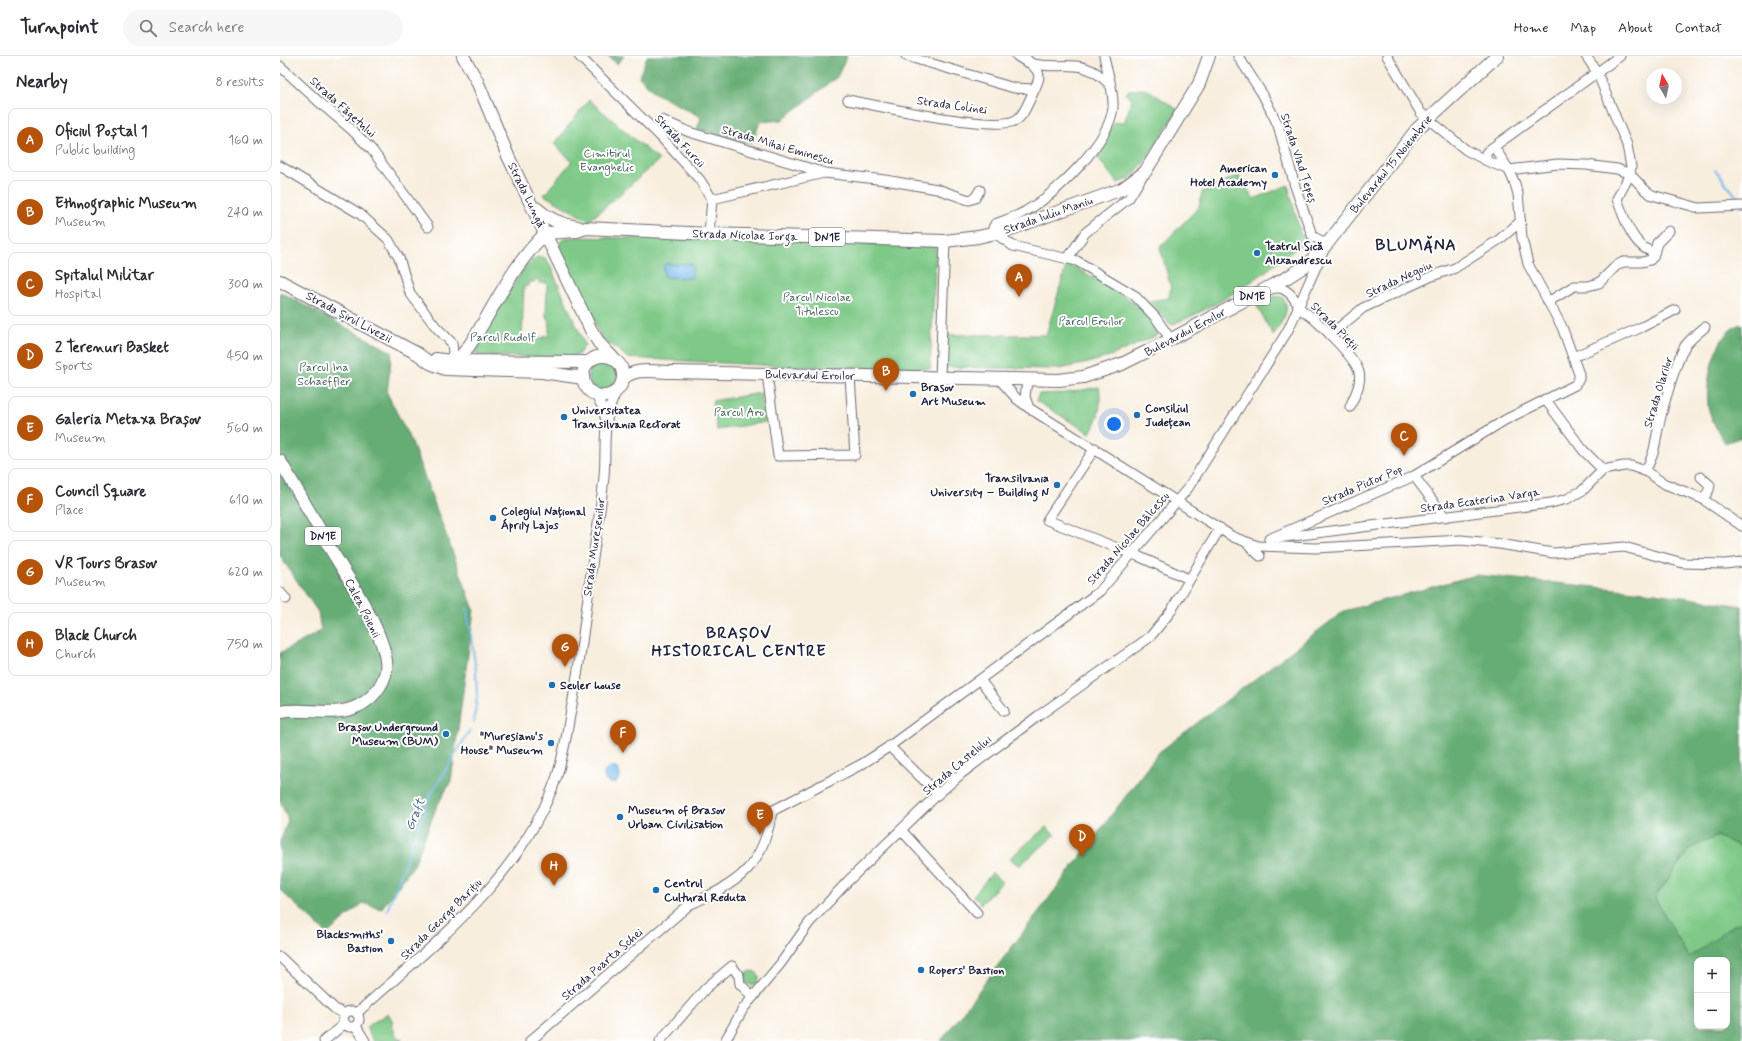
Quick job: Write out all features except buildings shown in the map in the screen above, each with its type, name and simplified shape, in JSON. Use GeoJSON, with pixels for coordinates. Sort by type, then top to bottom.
{"type":"FeatureCollection","features":[{"type":"Feature","properties":{"kind":"main road","name":"Strada Lungă"},"geometry":{"type":"LineString","coordinates":[[454,364],[471,343],[483,321],[518,266],[534,244],[546,233],[508,156],[472,71],[463,56]]}},
{"type":"Feature","properties":{"kind":"main road","name":"Strada Iuliu Maniu"},"geometry":{"type":"LineString","coordinates":[[945,241],[1005,231],[1122,189],[1145,172],[1199,84],[1209,56]]}},
{"type":"Feature","properties":{"kind":"main road","name":"Bulevardul 15 Noiembrie"},"geometry":{"type":"LineString","coordinates":[[1326,244],[1427,118],[1497,56]]}},
{"type":"Feature","properties":{"kind":"main road"},"geometry":{"type":"LineString","coordinates":[[532,205],[548,218],[566,225],[586,228]]}},
{"type":"Feature","properties":{"kind":"main road","name":"Strada Nicolae Iorga"},"geometry":{"type":"LineString","coordinates":[[546,233],[577,231],[586,228],[709,234],[945,241]]}},
{"type":"Feature","properties":{"kind":"main road"},"geometry":{"type":"LineString","coordinates":[[546,233],[591,330],[599,343],[621,367],[621,383]]}},
{"type":"Feature","properties":{"kind":"main road","name":"Bulevardul Eroilor"},"geometry":{"type":"LineString","coordinates":[[621,383],[629,373],[636,372],[1000,380],[1059,380],[1083,377],[1122,364],[1171,340],[1288,278],[1308,264],[1326,244]]}},
{"type":"Feature","properties":{"kind":"main road","name":"Strada Șirul Livezii"},"geometry":{"type":"LineString","coordinates":[[280,280],[418,354],[438,367],[454,364]]}},
{"type":"Feature","properties":{"kind":"main road"},"geometry":{"type":"LineString","coordinates":[[591,330],[594,342],[589,361],[584,369],[583,378],[585,384],[594,394]]}},
{"type":"Feature","properties":{"kind":"main road","name":"Strada Lungă"},"geometry":{"type":"LineString","coordinates":[[471,343],[473,365]]}},
{"type":"Feature","properties":{"kind":"main road"},"geometry":{"type":"LineString","coordinates":[[473,365],[589,361],[602,356],[612,358]]}},
{"type":"Feature","properties":{"kind":"main road"},"geometry":{"type":"LineString","coordinates":[[454,364],[542,372],[583,378]]}},
{"type":"Feature","properties":{"kind":"main road","name":"DN1E"},"geometry":{"type":"LineString","coordinates":[[594,394],[605,396],[610,394],[621,383]]}},
{"type":"Feature","properties":{"kind":"main road","name":"Calea Poienii"},"geometry":{"type":"LineString","coordinates":[[280,461],[367,611],[381,643],[386,672],[379,688],[372,696],[358,707],[341,710],[280,712]]}},
{"type":"Feature","properties":{"kind":"street","name":"Strada Furcii"},"geometry":{"type":"LineString","coordinates":[[579,56],[661,137],[700,180],[712,199]]}},
{"type":"Feature","properties":{"kind":"street"},"geometry":{"type":"LineString","coordinates":[[906,56],[1014,88],[1035,89]]}},
{"type":"Feature","properties":{"kind":"street"},"geometry":{"type":"LineString","coordinates":[[1017,56],[1032,64],[1075,65],[1086,67],[1095,71],[1110,85]]}},
{"type":"Feature","properties":{"kind":"street"},"geometry":{"type":"LineString","coordinates":[[1024,56],[1032,64]]}},
{"type":"Feature","properties":{"kind":"street"},"geometry":{"type":"LineString","coordinates":[[1104,56],[1113,99],[1109,125],[1068,179],[1050,195],[1025,212],[995,224],[993,228],[995,233],[1013,246],[1068,258],[1134,295],[1156,318],[1171,340]]}},
{"type":"Feature","properties":{"kind":"street","name":"Strada Vlad Țepeș"},"geometry":{"type":"LineString","coordinates":[[1238,56],[1263,95],[1278,125],[1295,186],[1312,235],[1326,244]]}},
{"type":"Feature","properties":{"kind":"street"},"geometry":{"type":"LineString","coordinates":[[1387,56],[1421,113],[1466,150],[1509,170],[1558,164],[1617,169],[1630,174],[1645,190],[1652,195],[1699,208],[1742,206]]}},
{"type":"Feature","properties":{"kind":"street"},"geometry":{"type":"LineString","coordinates":[[1586,56],[1597,72],[1627,144],[1631,167],[1630,174],[1617,199],[1635,239],[1642,248],[1654,252]]}},
{"type":"Feature","properties":{"kind":"street"},"geometry":{"type":"LineString","coordinates":[[1486,160],[1486,153],[1620,56]]}},
{"type":"Feature","properties":{"kind":"street","name":"Strada Colinei"},"geometry":{"type":"LineString","coordinates":[[848,100],[971,122],[1008,123],[1016,121],[1021,116],[1035,89],[1040,76],[1038,70],[1032,64]]}},
{"type":"Feature","properties":{"kind":"street","name":"Strada Făgetului"},"geometry":{"type":"LineString","coordinates":[[280,66],[352,130],[372,150],[428,227]]}},
{"type":"Feature","properties":{"kind":"street","name":"Strada Mihai Eminescu"},"geometry":{"type":"LineString","coordinates":[[662,120],[689,132],[825,173],[885,180],[937,189],[969,200],[976,198],[980,190]]}},
{"type":"Feature","properties":{"kind":"street"},"geometry":{"type":"LineString","coordinates":[[1466,150],[1494,147]]}},
{"type":"Feature","properties":{"kind":"street"},"geometry":{"type":"LineString","coordinates":[[1494,147],[1509,170],[1518,194],[1524,252],[1528,264],[1562,327],[1573,357],[1642,327],[1675,310]]}},
{"type":"Feature","properties":{"kind":"street"},"geometry":{"type":"LineString","coordinates":[[280,166],[360,214],[388,239],[399,258],[406,284],[412,298],[436,327],[452,343],[454,364]]}},
{"type":"Feature","properties":{"kind":"street","name":"Strada Iuliu Maniu"},"geometry":{"type":"LineString","coordinates":[[1068,258],[1085,233],[1129,198],[1145,172]]}},
{"type":"Feature","properties":{"kind":"street"},"geometry":{"type":"LineString","coordinates":[[709,234],[712,199],[825,173]]}},
{"type":"Feature","properties":{"kind":"street","name":"Strada Negoiu"},"geometry":{"type":"LineString","coordinates":[[1330,335],[1363,308],[1432,276],[1455,268],[1494,243],[1520,222]]}},
{"type":"Feature","properties":{"kind":"street"},"geometry":{"type":"LineString","coordinates":[[1548,302],[1574,286],[1588,286],[1599,283],[1616,266],[1623,262],[1642,262],[1650,260],[1657,243],[1669,231]]}},
{"type":"Feature","properties":{"kind":"street"},"geometry":{"type":"LineString","coordinates":[[940,378],[945,241]]}},
{"type":"Feature","properties":{"kind":"street","name":"Strada Nicolae Bălcescu"},"geometry":{"type":"LineString","coordinates":[[772,812],[862,764],[889,746],[1100,591],[1188,488],[1251,387],[1275,353],[1300,307],[1310,277],[1326,244]]}},
{"type":"Feature","properties":{"kind":"street","name":"Strada Pieții"},"geometry":{"type":"LineString","coordinates":[[1258,293],[1273,289],[1284,289],[1292,295],[1300,307],[1330,335],[1356,366],[1359,371],[1359,383],[1350,407]]}},
{"type":"Feature","properties":{"kind":"street","name":"Strada Olarilor"},"geometry":{"type":"LineString","coordinates":[[1645,471],[1654,455],[1659,425],[1679,361],[1690,340],[1705,327]]}},
{"type":"Feature","properties":{"kind":"street","name":"Strada Pictor Pop"},"geometry":{"type":"LineString","coordinates":[[1269,539],[1414,476],[1505,420],[1575,385],[1579,379],[1573,357]]}},
{"type":"Feature","properties":{"kind":"street"},"geometry":{"type":"LineString","coordinates":[[767,374],[778,456],[855,455],[850,376]]}},
{"type":"Feature","properties":{"kind":"street"},"geometry":{"type":"LineString","coordinates":[[1000,380],[1017,399],[1029,408],[1095,448],[1220,528],[1246,542],[1258,546],[1323,548],[1434,540],[1461,540],[1500,544],[1553,553],[1624,547],[1683,563],[1724,564],[1742,562]]}},
{"type":"Feature","properties":{"kind":"street"},"geometry":{"type":"LineString","coordinates":[[1027,380],[1025,397],[1029,408]]}},
{"type":"Feature","properties":{"kind":"street","name":"Strada Mureșenilor"},"geometry":{"type":"LineString","coordinates":[[551,789],[563,754],[578,672],[604,476],[606,420],[610,406],[621,383]]}},
{"type":"Feature","properties":{"kind":"street","name":"Strada Mureșenilor"},"geometry":{"type":"LineString","coordinates":[[594,394],[601,404],[606,420]]}},
{"type":"Feature","properties":{"kind":"street"},"geometry":{"type":"LineString","coordinates":[[1545,400],[1583,450],[1603,470],[1624,466],[1637,467],[1665,484],[1701,498],[1742,526]]}},
{"type":"Feature","properties":{"kind":"street"},"geometry":{"type":"LineString","coordinates":[[1095,448],[1047,520],[1132,554],[1189,579]]}},
{"type":"Feature","properties":{"kind":"street","name":"Strada Ecaterina Varga"},"geometry":{"type":"LineString","coordinates":[[1246,542],[1551,503],[1567,499],[1583,490],[1603,470]]}},
{"type":"Feature","properties":{"kind":"street"},"geometry":{"type":"LineString","coordinates":[[1414,476],[1445,517]]}},
{"type":"Feature","properties":{"kind":"street"},"geometry":{"type":"LineString","coordinates":[[1701,477],[1710,485],[1710,490],[1701,498]]}},
{"type":"Feature","properties":{"kind":"street","name":"Strada Castelului"},"geometry":{"type":"LineString","coordinates":[[725,1041],[743,1009],[781,963],[809,923],[848,881],[902,831],[938,794],[962,773],[1038,716],[1150,637],[1172,611],[1189,579],[1220,528]]}},
{"type":"Feature","properties":{"kind":"street"},"geometry":{"type":"LineString","coordinates":[[1246,542],[1260,556]]}},
{"type":"Feature","properties":{"kind":"street"},"geometry":{"type":"LineString","coordinates":[[280,592],[286,600]]}},
{"type":"Feature","properties":{"kind":"street"},"geometry":{"type":"LineString","coordinates":[[980,680],[1004,711]]}},
{"type":"Feature","properties":{"kind":"street"},"geometry":{"type":"LineString","coordinates":[[889,746],[938,794]]}},
{"type":"Feature","properties":{"kind":"street","name":"Strada George Barițiu"},"geometry":{"type":"LineString","coordinates":[[358,1013],[417,961],[486,894],[521,846],[541,811],[551,789]]}},
{"type":"Feature","properties":{"kind":"street","name":"Strada Poarta Schei"},"geometry":{"type":"LineString","coordinates":[[530,1041],[689,905],[710,896],[739,877],[749,868],[758,856],[764,844],[772,812]]}},
{"type":"Feature","properties":{"kind":"street"},"geometry":{"type":"LineString","coordinates":[[902,831],[976,913]]}},
{"type":"Feature","properties":{"kind":"street"},"geometry":{"type":"LineString","coordinates":[[280,958],[335,1009],[351,1027],[356,1026]]}},
{"type":"Feature","properties":{"kind":"street"},"geometry":{"type":"LineString","coordinates":[[660,1041],[706,988],[732,966],[739,976],[740,984],[753,997]]}},
{"type":"Feature","properties":{"kind":"street"},"geometry":{"type":"LineString","coordinates":[[324,1041],[352,1010],[358,1013],[360,1019],[356,1026]]}},
{"type":"Feature","properties":{"kind":"street"},"geometry":{"type":"LineString","coordinates":[[356,1026],[365,1041]]}},
{"type":"Feature","properties":{"kind":"green space"},"geometry":{"type":"Polygon","coordinates":[[[608,56],[624,56],[617,64],[608,56]]]}},
{"type":"Feature","properties":{"kind":"green space"},"geometry":{"type":"Polygon","coordinates":[[[647,56],[847,56],[837,77],[782,120],[760,122],[752,143],[697,129],[701,117],[655,93],[639,77],[647,56]]]}},
{"type":"Feature","properties":{"kind":"green space"},"geometry":{"type":"Polygon","coordinates":[[[1129,90],[1148,90],[1178,110],[1142,165],[1129,179],[1117,183],[1095,154],[1107,138],[1114,122],[1124,123],[1132,100],[1126,94],[1129,90]]]}},
{"type":"Feature","properties":{"kind":"green space","name":"Cimitirul Evanghelic"},"geometry":{"type":"Polygon","coordinates":[[[589,100],[659,160],[589,221],[544,195],[572,161],[554,144],[589,100]]]}},
{"type":"Feature","properties":{"kind":"green space"},"geometry":{"type":"Polygon","coordinates":[[[1238,175],[1254,199],[1288,185],[1301,236],[1306,235],[1307,240],[1242,288],[1208,308],[1171,325],[1149,301],[1169,298],[1171,288],[1160,247],[1199,207],[1202,192],[1238,175]]]}},
{"type":"Feature","properties":{"kind":"green space","name":"Parcul Nicolae Titulescu"},"geometry":{"type":"Polygon","coordinates":[[[564,238],[824,242],[936,246],[930,369],[781,366],[627,358],[620,351],[602,339],[559,251],[560,243],[564,238]]]}},
{"type":"Feature","properties":{"kind":"green space","name":"Parcul Rudolf"},"geometry":{"type":"Polygon","coordinates":[[[544,257],[548,261],[585,345],[578,355],[572,358],[481,356],[475,353],[474,348],[526,265],[535,258],[544,257]],[[535,279],[534,282],[528,282],[528,286],[524,286],[522,337],[544,338],[544,336],[549,336],[549,319],[546,318],[547,283],[539,283],[539,280],[535,279]]]}},
{"type":"Feature","properties":{"kind":"green space","name":"Parcul Eroilor"},"geometry":{"type":"Polygon","coordinates":[[[1067,263],[1120,293],[1140,308],[1162,333],[1113,355],[1088,363],[1059,369],[942,367],[944,335],[1046,335],[1067,263]]]}},
{"type":"Feature","properties":{"kind":"green space","name":"Parcul Ina Schaeffler"},"geometry":{"type":"Polygon","coordinates":[[[280,292],[392,352],[387,393],[412,443],[474,610],[451,781],[436,808],[414,865],[381,909],[363,903],[327,934],[280,890],[280,843],[288,820],[280,801],[280,653],[321,631],[318,612],[280,556],[280,292]]]}},
{"type":"Feature","properties":{"kind":"green space"},"geometry":{"type":"Polygon","coordinates":[[[1272,296],[1282,297],[1286,307],[1286,312],[1282,322],[1273,336],[1256,304],[1272,296]]]}},
{"type":"Feature","properties":{"kind":"green space"},"geometry":{"type":"Polygon","coordinates":[[[1742,324],[1742,437],[1725,443],[1710,414],[1708,387],[1713,360],[1718,347],[1725,336],[1733,328],[1742,324]]]}},
{"type":"Feature","properties":{"kind":"green space"},"geometry":{"type":"Polygon","coordinates":[[[603,361],[614,365],[618,376],[614,387],[603,391],[592,387],[588,376],[592,365],[603,361]]]}},
{"type":"Feature","properties":{"kind":"green space"},"geometry":{"type":"Polygon","coordinates":[[[1099,387],[1099,411],[1096,422],[1090,433],[1036,401],[1039,394],[1065,393],[1099,387]]]}},
{"type":"Feature","properties":{"kind":"green space","name":"Parcul Aro"},"geometry":{"type":"Polygon","coordinates":[[[761,393],[766,422],[717,430],[712,401],[761,393]]]}},
{"type":"Feature","properties":{"kind":"green space"},"geometry":{"type":"Polygon","coordinates":[[[1476,575],[1655,593],[1742,606],[1742,847],[1717,836],[1689,849],[1655,898],[1689,958],[1732,926],[1742,922],[1742,1041],[941,1041],[1159,752],[1344,611],[1476,575]]]}},
{"type":"Feature","properties":{"kind":"green space"},"geometry":{"type":"Polygon","coordinates":[[[1046,827],[1055,835],[1019,866],[1010,858],[1046,827]]]}},
{"type":"Feature","properties":{"kind":"green space"},"geometry":{"type":"Polygon","coordinates":[[[1717,836],[1742,847],[1742,922],[1732,926],[1689,958],[1655,898],[1690,848],[1717,836]]]}},
{"type":"Feature","properties":{"kind":"green space"},"geometry":{"type":"Polygon","coordinates":[[[992,873],[1002,882],[981,904],[973,896],[992,873]]]}},
{"type":"Feature","properties":{"kind":"green space"},"geometry":{"type":"Polygon","coordinates":[[[752,971],[757,973],[759,978],[757,983],[752,985],[747,983],[745,978],[747,973],[752,971]]]}},
{"type":"Feature","properties":{"kind":"green space"},"geometry":{"type":"Polygon","coordinates":[[[388,1013],[393,1022],[391,1024],[398,1039],[401,1038],[402,1041],[373,1041],[366,1027],[388,1013]]]}},
{"type":"Feature","properties":{"kind":"water"},"geometry":{"type":"Polygon","coordinates":[[[664,264],[692,264],[692,278],[664,277],[664,264]]]}},
{"type":"Feature","properties":{"kind":"water"},"geometry":{"type":"Polygon","coordinates":[[[609,767],[615,767],[620,772],[618,781],[615,783],[609,783],[604,778],[604,772],[609,767]]]}},
{"type":"Feature","properties":{"kind":"waterway"},"geometry":{"type":"LineString","coordinates":[[1715,170],[1737,197],[1742,198]]}},
{"type":"Feature","properties":{"kind":"waterway","name":"Graft"},"geometry":{"type":"LineString","coordinates":[[467,608],[476,671],[477,697],[474,722]]}},
{"type":"Feature","properties":{"kind":"waterway","name":"Graft"},"geometry":{"type":"LineString","coordinates":[[387,911],[430,796],[470,730]]}},
{"type":"Feature","properties":{"kind":"place","name":"American Hotel Academy"},"geometry":{"type":"Point","coordinates":[1275,175]}},
{"type":"Feature","properties":{"kind":"place","name":"Teatrul Sică Alexandrescu"},"geometry":{"type":"Point","coordinates":[1257,253]}},
{"type":"Feature","properties":{"kind":"place","name":"Oficiul Poștal 1"},"geometry":{"type":"Point","coordinates":[1019,297]}},
{"type":"Feature","properties":{"kind":"place","name":"Ethnographic Museum"},"geometry":{"type":"Point","coordinates":[886,391]}},
{"type":"Feature","properties":{"kind":"place","name":"Brasov Art Museum"},"geometry":{"type":"Point","coordinates":[913,394]}},
{"type":"Feature","properties":{"kind":"place","name":"Consiliul Județean"},"geometry":{"type":"Point","coordinates":[1137,415]}},
{"type":"Feature","properties":{"kind":"place","name":"Universitatea Transilvania Rectorat"},"geometry":{"type":"Point","coordinates":[564,417]}},
{"type":"Feature","properties":{"kind":"place","name":"Spitalul Militar"},"geometry":{"type":"Point","coordinates":[1404,456]}},
{"type":"Feature","properties":{"kind":"place","name":"Transilvania University – Building N"},"geometry":{"type":"Point","coordinates":[1057,485]}},
{"type":"Feature","properties":{"kind":"place","name":"Colegiul Național Áprily Lajos"},"geometry":{"type":"Point","coordinates":[493,518]}},
{"type":"Feature","properties":{"kind":"place","name":"VR Tours Brasov"},"geometry":{"type":"Point","coordinates":[565,667]}},
{"type":"Feature","properties":{"kind":"place","name":"Seuler house"},"geometry":{"type":"Point","coordinates":[552,685]}},
{"type":"Feature","properties":{"kind":"place","name":"Brașov Underground Museum (BUM)"},"geometry":{"type":"Point","coordinates":[446,734]}},
{"type":"Feature","properties":{"kind":"place","name":"\"Muresianu's House\" Museum"},"geometry":{"type":"Point","coordinates":[551,743]}},
{"type":"Feature","properties":{"kind":"place","name":"Council Square"},"geometry":{"type":"Point","coordinates":[623,753]}},
{"type":"Feature","properties":{"kind":"place","name":"Museum of Brasov Urban Civilisation"},"geometry":{"type":"Point","coordinates":[620,817]}},
{"type":"Feature","properties":{"kind":"place","name":"Galeria Metaxa Brașov"},"geometry":{"type":"Point","coordinates":[760,835]}},
{"type":"Feature","properties":{"kind":"place","name":"2 Terenuri Basket"},"geometry":{"type":"Point","coordinates":[1082,857]}},
{"type":"Feature","properties":{"kind":"place","name":"Black Church"},"geometry":{"type":"Point","coordinates":[554,886]}},
{"type":"Feature","properties":{"kind":"place","name":"Centrul Cultural Reduta"},"geometry":{"type":"Point","coordinates":[656,890]}},
{"type":"Feature","properties":{"kind":"place","name":"Blacksmiths' Bastion"},"geometry":{"type":"Point","coordinates":[391,941]}},
{"type":"Feature","properties":{"kind":"place","name":"Ropers' Bastion"},"geometry":{"type":"Point","coordinates":[921,970]}},
{"type":"Feature","properties":{"kind":"district","name":"BLUMĂNA"},"geometry":{"type":"Point","coordinates":[1416,244]}},
{"type":"Feature","properties":{"kind":"district","name":"BRAȘOV HISTORICAL CENTRE"},"geometry":{"type":"Point","coordinates":[739,641]}}]}
